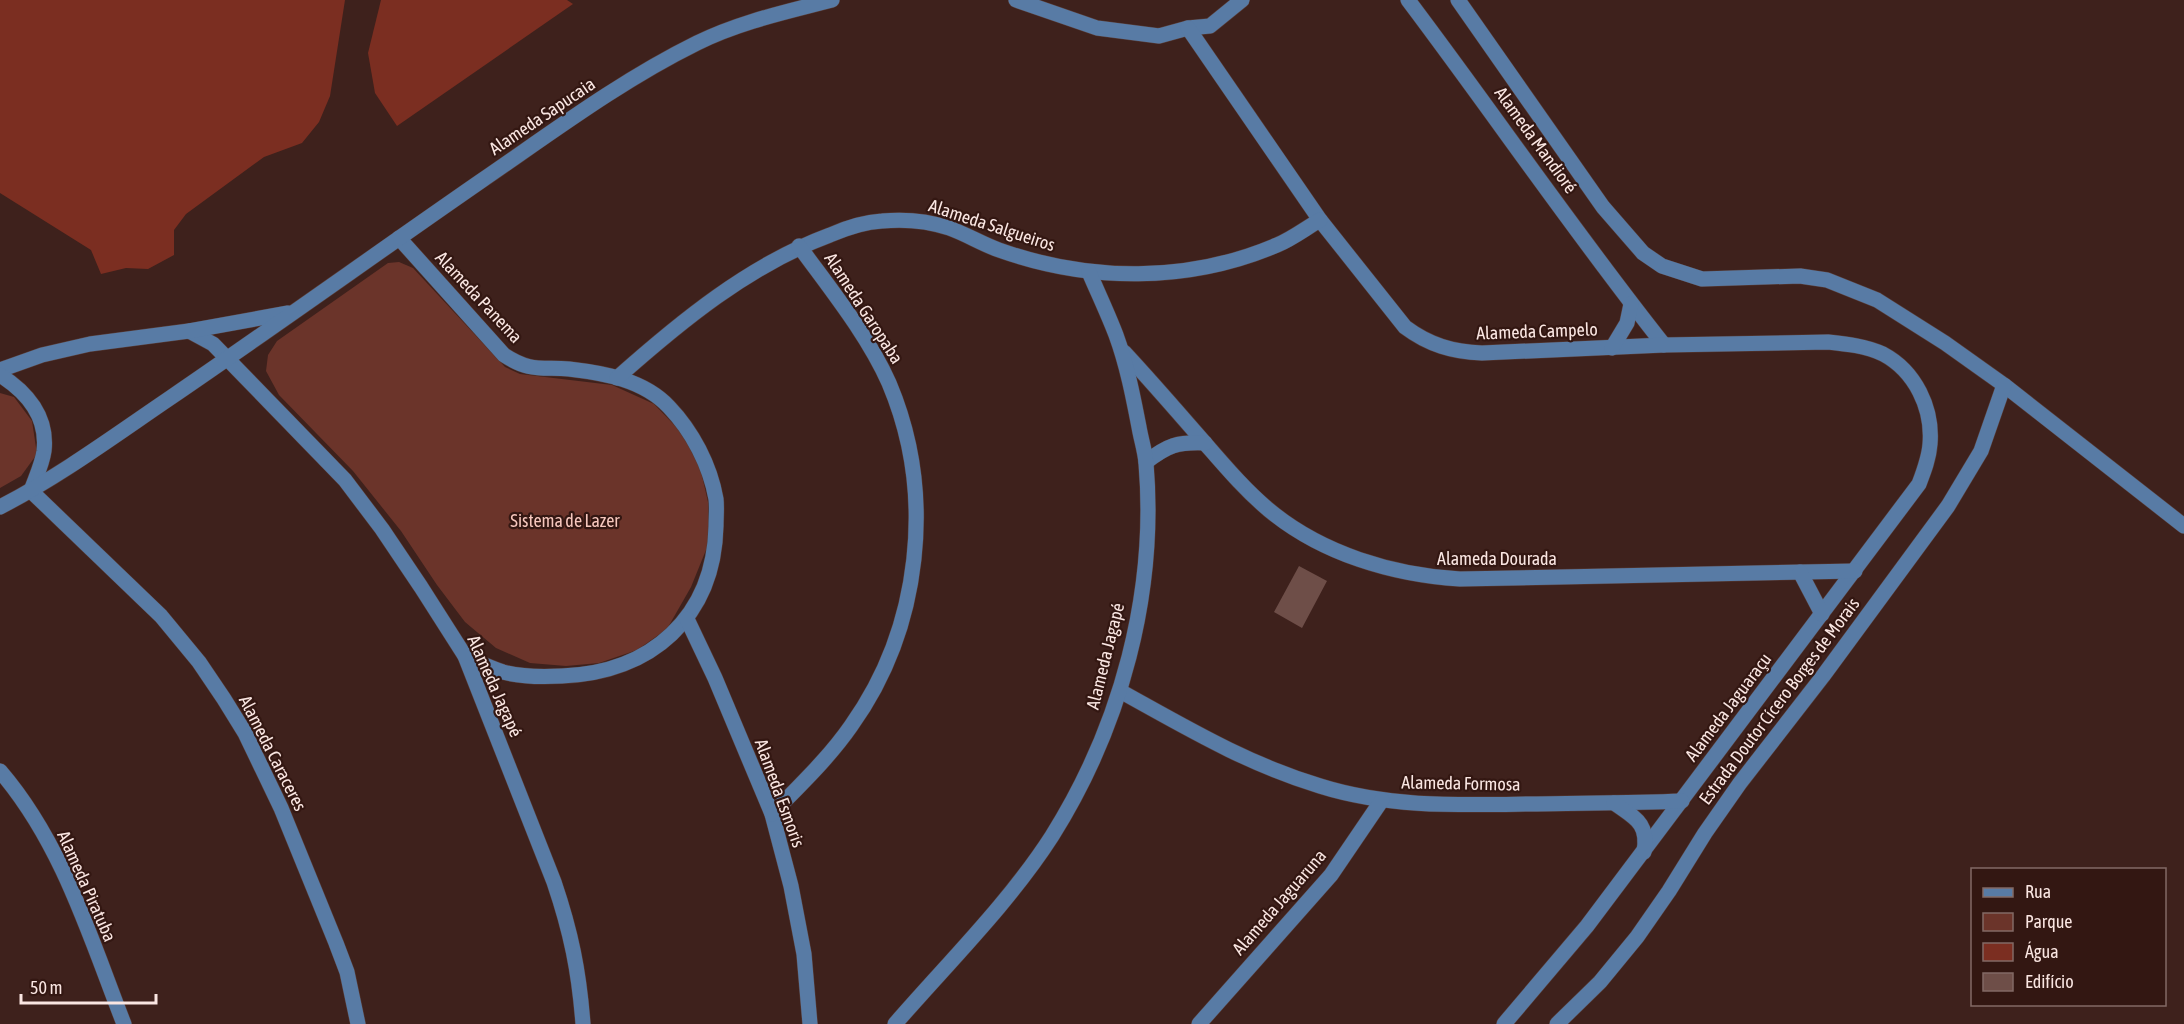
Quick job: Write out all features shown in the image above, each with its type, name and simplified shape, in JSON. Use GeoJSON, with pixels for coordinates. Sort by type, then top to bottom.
{"type":"FeatureCollection","features":[{"type":"Feature","properties":{"kind":"street","name":"Alameda Sapucaia"},"geometry":{"type":"LineString","coordinates":[[0,507],[31,491],[227,359],[399,238],[637,76],[698,42],[749,22],[832,0]]}},
{"type":"Feature","properties":{"kind":"street"},"geometry":{"type":"LineString","coordinates":[[1016,0],[1107,30],[1159,36],[1188,28],[1210,27],[1242,0]]}},
{"type":"Feature","properties":{"kind":"street","name":"Alameda Mandioré"},"geometry":{"type":"LineString","coordinates":[[1408,0],[1631,304],[1664,345]]}},
{"type":"Feature","properties":{"kind":"street"},"geometry":{"type":"LineString","coordinates":[[1458,0],[1604,207],[1643,254],[1662,266],[1702,279],[1800,276],[1827,280],[1877,300],[1945,343],[2004,385],[2184,526]]}},
{"type":"Feature","properties":{"kind":"street","name":"Alameda Campelo"},"geometry":{"type":"LineString","coordinates":[[1188,28],[1320,220],[1405,327],[1421,339],[1463,353],[1664,345],[1828,342],[1854,345],[1883,354],[1905,371],[1920,391]]}},
{"type":"Feature","properties":{"kind":"street","name":"Alameda Salgueiros"},"geometry":{"type":"LineString","coordinates":[[617,378],[667,333],[763,266],[799,246],[848,228],[879,221],[912,221],[949,228],[997,250],[1036,262],[1089,272],[1150,275],[1241,259],[1279,244],[1320,220]]}},
{"type":"Feature","properties":{"kind":"street","name":"Alameda Panema"},"geometry":{"type":"LineString","coordinates":[[399,238],[504,355],[516,363],[525,367],[569,369],[617,378],[653,393],[669,407],[692,436],[706,465],[716,500],[715,542],[709,570],[687,620],[662,645],[634,660],[577,676],[545,677],[504,673],[465,656]]}},
{"type":"Feature","properties":{"kind":"street","name":"Alameda Garopaba"},"geometry":{"type":"LineString","coordinates":[[772,814],[826,758],[852,726],[877,684],[902,619],[911,584],[916,530],[914,482],[905,432],[888,383],[868,344],[799,246]]}},
{"type":"Feature","properties":{"kind":"street","name":"Alameda Jagapé"},"geometry":{"type":"LineString","coordinates":[[894,1024],[1009,894],[1051,837],[1080,787],[1106,730],[1120,691],[1143,582],[1147,533],[1146,462],[1130,381],[1119,346],[1089,272]]}},
{"type":"Feature","properties":{"kind":"street"},"geometry":{"type":"LineString","coordinates":[[1612,348],[1627,323],[1631,304]]}},
{"type":"Feature","properties":{"kind":"street"},"geometry":{"type":"LineString","coordinates":[[0,369],[42,355],[90,344],[189,331],[297,311]]}},
{"type":"Feature","properties":{"kind":"street","name":"Alameda Jagapé"},"geometry":{"type":"LineString","coordinates":[[189,331],[213,345],[345,480],[382,529],[465,656],[567,918],[576,956],[583,1024]]}},
{"type":"Feature","properties":{"kind":"street","name":"Alameda Dourada"},"geometry":{"type":"LineString","coordinates":[[1119,346],[1228,471],[1270,511],[1311,538],[1351,556],[1390,569],[1426,577],[1460,579],[1855,571]]}},
{"type":"Feature","properties":{"kind":"street"},"geometry":{"type":"LineString","coordinates":[[0,375],[17,386],[41,418],[45,440],[44,454],[31,491]]}},
{"type":"Feature","properties":{"kind":"street","name":"Estrada Doutor Cícero Borges de Morais"},"geometry":{"type":"LineString","coordinates":[[1557,1024],[1600,982],[1637,937],[1740,783],[1830,667],[1948,506],[1981,450],[2004,385]]}},
{"type":"Feature","properties":{"kind":"street","name":"Alameda Jaguaraçu"},"geometry":{"type":"LineString","coordinates":[[1504,1024],[1587,927],[1919,484],[1927,464],[1930,443],[1929,417],[1920,391]]}},
{"type":"Feature","properties":{"kind":"street"},"geometry":{"type":"LineString","coordinates":[[1146,462],[1162,449],[1174,444],[1205,443]]}},
{"type":"Feature","properties":{"kind":"street","name":"Alameda Caraceres"},"geometry":{"type":"LineString","coordinates":[[31,491],[161,616],[199,662],[245,733],[281,808],[340,953],[358,1024]]}},
{"type":"Feature","properties":{"kind":"street"},"geometry":{"type":"LineString","coordinates":[[1800,572],[1822,614]]}},
{"type":"Feature","properties":{"kind":"street","name":"Alameda Esmoris"},"geometry":{"type":"LineString","coordinates":[[687,620],[716,678],[772,814],[791,886],[804,954],[810,1024]]}},
{"type":"Feature","properties":{"kind":"street","name":"Alameda Formosa"},"geometry":{"type":"LineString","coordinates":[[1120,691],[1215,745],[1266,768],[1323,787],[1382,800],[1443,806],[1682,801]]}},
{"type":"Feature","properties":{"kind":"street","name":"Alameda Piratuba"},"geometry":{"type":"LineString","coordinates":[[0,771],[33,815],[58,861],[74,895],[124,1024]]}},
{"type":"Feature","properties":{"kind":"street","name":"Alameda Jaguaruna"},"geometry":{"type":"LineString","coordinates":[[1199,1024],[1331,875],[1382,800]]}},
{"type":"Feature","properties":{"kind":"street"},"geometry":{"type":"LineString","coordinates":[[1614,802],[1639,822],[1646,837],[1644,852]]}},
{"type":"Feature","properties":{"kind":"green space","name":"Sistema de Lazer"},"geometry":{"type":"Polygon","coordinates":[[[399,262],[413,268],[505,367],[520,374],[612,385],[654,404],[681,432],[700,467],[708,502],[708,545],[691,587],[667,629],[637,650],[599,663],[566,666],[530,663],[496,648],[465,622],[401,531],[353,471],[279,395],[266,371],[268,355],[277,341],[388,263],[399,262]]]}},
{"type":"Feature","properties":{"kind":"green space"},"geometry":{"type":"Polygon","coordinates":[[[0,393],[14,397],[32,421],[37,454],[21,476],[0,488],[0,393]]]}},
{"type":"Feature","properties":{"kind":"water"},"geometry":{"type":"Polygon","coordinates":[[[0,0],[345,0],[330,96],[319,122],[302,143],[264,157],[186,214],[174,230],[174,255],[148,269],[126,268],[101,274],[91,250],[0,193],[0,0]]]}},
{"type":"Feature","properties":{"kind":"water"},"geometry":{"type":"Polygon","coordinates":[[[381,0],[567,0],[573,4],[397,126],[375,93],[368,53],[381,0]]]}},
{"type":"Feature","properties":{"kind":"building"},"geometry":{"type":"Polygon","coordinates":[[[1299,566],[1327,581],[1302,628],[1274,612],[1299,566]]]}}]}
